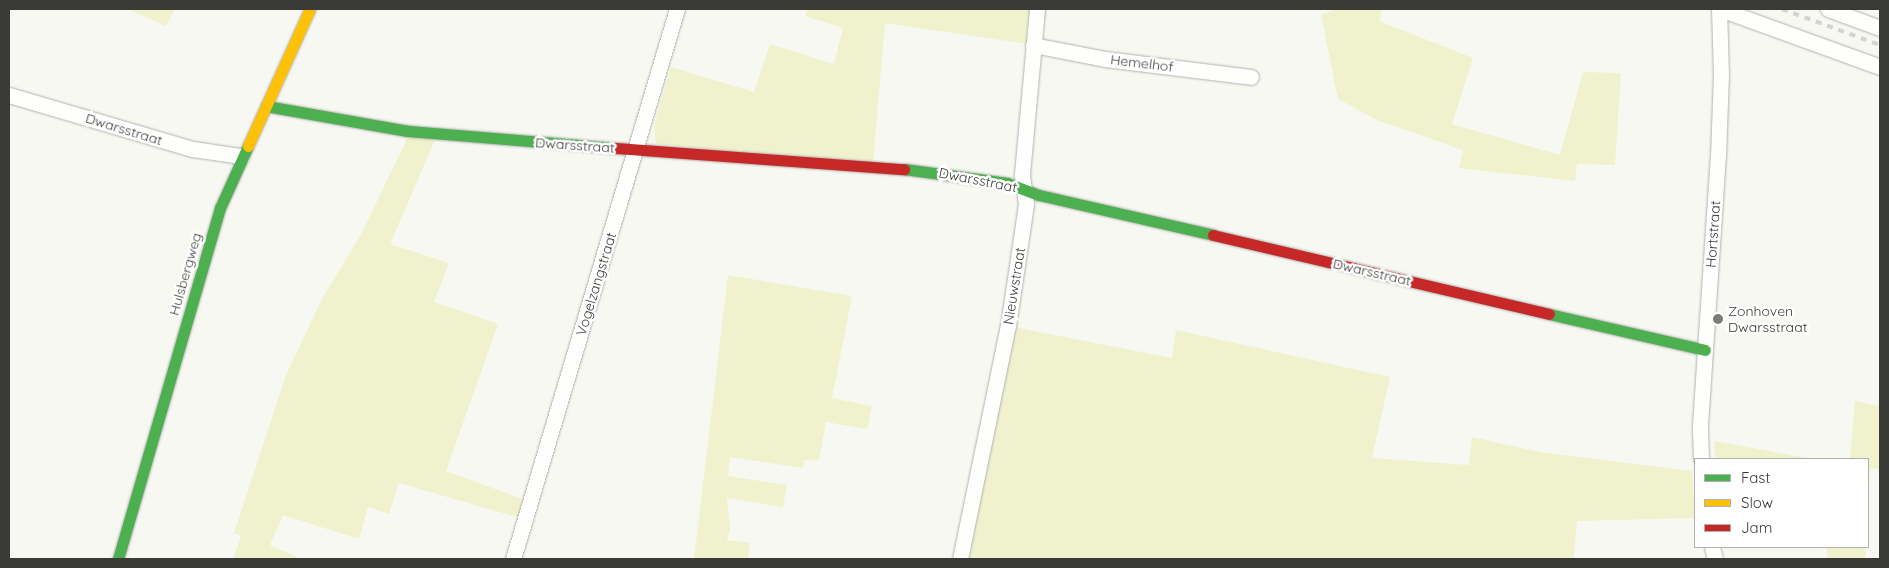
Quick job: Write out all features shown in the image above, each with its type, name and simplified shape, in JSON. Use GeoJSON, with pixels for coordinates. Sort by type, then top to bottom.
{"type":"FeatureCollection","features":[{"type":"Feature","properties":{"kind":"street","name":"Hulsbergweg"},"geometry":{"type":"LineString","coordinates":[[118,559],[217,217],[241,156],[310,9]]}},
{"type":"Feature","properties":{"kind":"street","name":"Vogelzangstraat"},"geometry":{"type":"LineString","coordinates":[[514,559],[677,9]]}},
{"type":"Feature","properties":{"kind":"street","name":"Nieuwstraat"},"geometry":{"type":"LineString","coordinates":[[960,559],[1008,326],[1027,190],[1022,174],[1037,9]]}},
{"type":"Feature","properties":{"kind":"street","name":"Hortstraat"},"geometry":{"type":"LineString","coordinates":[[1701,458],[1700,425],[1718,156],[1719,9],[1880,67]]}},
{"type":"Feature","properties":{"kind":"street"},"geometry":{"type":"LineString","coordinates":[[1828,9],[1880,28]]}},
{"type":"Feature","properties":{"kind":"street"},"geometry":{"type":"LineString","coordinates":[[1719,26],[1738,23],[1880,75]]}},
{"type":"Feature","properties":{"kind":"street","name":"Hemelhof"},"geometry":{"type":"LineString","coordinates":[[1033,45],[1105,59],[1251,77]]}},
{"type":"Feature","properties":{"kind":"street","name":"Dwarsstraat"},"geometry":{"type":"LineString","coordinates":[[9,95],[193,149],[241,156]]}},
{"type":"Feature","properties":{"kind":"street","name":"Dwarsstraat"},"geometry":{"type":"LineString","coordinates":[[266,106],[408,131],[941,172],[1027,190],[1705,350]]}},
{"type":"Feature","properties":{"kind":"green space"},"geometry":{"type":"Polygon","coordinates":[[[128,9],[175,9],[166,26],[128,9]]]}},
{"type":"Feature","properties":{"kind":"green space"},"geometry":{"type":"Polygon","coordinates":[[[808,9],[1033,9],[1028,44],[885,23],[873,163],[656,144],[654,126],[671,67],[754,92],[770,44],[834,64],[843,28],[805,16],[808,9]]]}},
{"type":"Feature","properties":{"kind":"green space"},"geometry":{"type":"Polygon","coordinates":[[[1337,9],[1382,10],[1379,21],[1473,58],[1452,124],[1560,155],[1583,72],[1621,73],[1615,165],[1577,164],[1575,181],[1459,168],[1463,150],[1377,120],[1338,99],[1321,14],[1337,9]]]}},
{"type":"Feature","properties":{"kind":"green space"},"geometry":{"type":"Polygon","coordinates":[[[408,137],[435,140],[390,244],[449,263],[434,302],[498,324],[446,471],[525,500],[520,518],[399,483],[389,514],[368,507],[359,539],[283,515],[270,545],[301,559],[233,559],[241,536],[234,533],[286,375],[322,299],[360,236],[408,137]]]}},
{"type":"Feature","properties":{"kind":"green space"},"geometry":{"type":"Polygon","coordinates":[[[728,275],[852,296],[832,398],[872,406],[867,429],[826,422],[819,460],[804,460],[803,468],[730,457],[728,476],[787,485],[783,507],[727,498],[730,528],[727,540],[750,543],[748,559],[694,559],[728,275]]]}},
{"type":"Feature","properties":{"kind":"green space"},"geometry":{"type":"Polygon","coordinates":[[[1013,327],[1172,358],[1176,330],[1390,377],[1372,458],[1469,465],[1472,437],[1540,452],[1692,471],[1694,518],[1577,521],[1574,559],[969,559],[1013,327]]]}},
{"type":"Feature","properties":{"kind":"green space"},"geometry":{"type":"Polygon","coordinates":[[[1855,401],[1880,406],[1880,469],[1870,468],[1869,490],[1869,458],[1850,458],[1855,401]]]}},
{"type":"Feature","properties":{"kind":"green space"},"geometry":{"type":"Polygon","coordinates":[[[1714,441],[1808,458],[1715,458],[1714,441]]]}},
{"type":"Feature","properties":{"kind":"green space"},"geometry":{"type":"Polygon","coordinates":[[[1827,548],[1866,548],[1865,559],[1827,559],[1827,548]]]}},
{"type":"Feature","properties":{"kind":"railway"},"geometry":{"type":"LineString","coordinates":[[1782,9],[1880,45]]}},
{"type":"Feature","properties":{"kind":"traffic: fast"},"geometry":{"type":"LineString","coordinates":[[266,106],[408,131],[615,148]]}},
{"type":"Feature","properties":{"kind":"traffic: fast"},"geometry":{"type":"LineString","coordinates":[[118,559],[220,208],[248,146]]}},
{"type":"Feature","properties":{"kind":"traffic: fast"},"geometry":{"type":"LineString","coordinates":[[904,169],[1007,183],[1039,195],[1213,235]]}},
{"type":"Feature","properties":{"kind":"traffic: fast"},"geometry":{"type":"LineString","coordinates":[[1549,314],[1705,350]]}},
{"type":"Feature","properties":{"kind":"traffic: slow"},"geometry":{"type":"LineString","coordinates":[[248,146],[310,9]]}},
{"type":"Feature","properties":{"kind":"traffic: jam"},"geometry":{"type":"LineString","coordinates":[[615,148],[904,169]]}},
{"type":"Feature","properties":{"kind":"traffic: jam"},"geometry":{"type":"LineString","coordinates":[[1213,235],[1549,314]]}},
{"type":"Feature","properties":{"kind":"place","name":"Zonhoven Dwarsstraat"},"geometry":{"type":"Point","coordinates":[1718,319]}}]}
